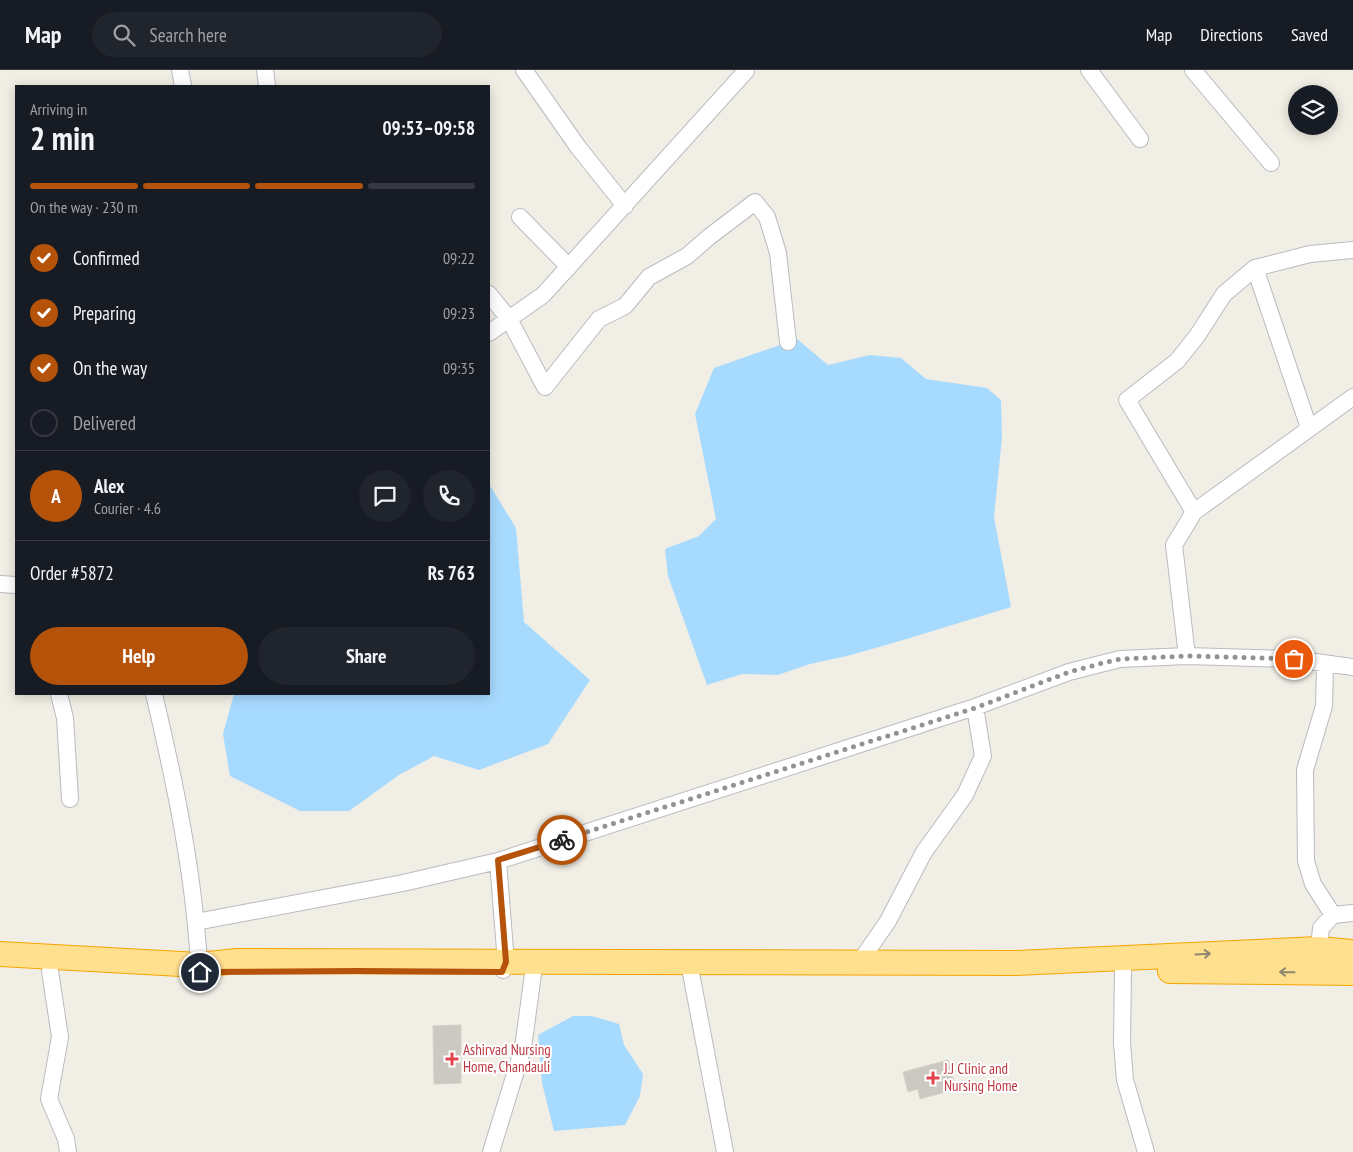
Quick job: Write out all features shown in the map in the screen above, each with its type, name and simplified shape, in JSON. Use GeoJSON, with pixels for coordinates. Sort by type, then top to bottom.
{"type":"FeatureCollection","features":[{"type":"Feature","properties":{"kind":"highway"},"geometry":{"type":"LineString","coordinates":[[0,967],[104,974],[504,967],[1014,963],[1319,949],[1353,952]]}},
{"type":"Feature","properties":{"kind":"highway"},"geometry":{"type":"LineString","coordinates":[[0,954],[199,965],[237,961],[504,967],[533,974],[691,973],[1006,976],[1123,970],[1353,973]]}},
{"type":"Feature","properties":{"kind":"street"},"geometry":{"type":"LineString","coordinates":[[180,70],[183,85]]}},
{"type":"Feature","properties":{"kind":"street"},"geometry":{"type":"LineString","coordinates":[[265,70],[267,85]]}},
{"type":"Feature","properties":{"kind":"street"},"geometry":{"type":"LineString","coordinates":[[524,70],[578,147],[625,206]]}},
{"type":"Feature","properties":{"kind":"street"},"geometry":{"type":"LineString","coordinates":[[490,332],[543,295],[746,70]]}},
{"type":"Feature","properties":{"kind":"street"},"geometry":{"type":"LineString","coordinates":[[1090,70],[1140,139]]}},
{"type":"Feature","properties":{"kind":"street"},"geometry":{"type":"LineString","coordinates":[[1193,70],[1271,163]]}},
{"type":"Feature","properties":{"kind":"street"},"geometry":{"type":"LineString","coordinates":[[490,295],[509,319],[545,387],[600,319],[626,306],[649,277],[687,256],[755,202],[767,217],[778,253],[788,342]]}},
{"type":"Feature","properties":{"kind":"street"},"geometry":{"type":"LineString","coordinates":[[520,217],[569,267]]}},
{"type":"Feature","properties":{"kind":"street"},"geometry":{"type":"LineString","coordinates":[[1194,512],[1128,400],[1177,360],[1197,336],[1224,294],[1255,268],[1310,254],[1353,250]]}},
{"type":"Feature","properties":{"kind":"street"},"geometry":{"type":"LineString","coordinates":[[1255,268],[1309,428]]}},
{"type":"Feature","properties":{"kind":"street"},"geometry":{"type":"LineString","coordinates":[[1187,656],[1174,545],[1194,512],[1353,397]]}},
{"type":"Feature","properties":{"kind":"street"},"geometry":{"type":"LineString","coordinates":[[0,584],[15,585]]}},
{"type":"Feature","properties":{"kind":"street"},"geometry":{"type":"LineString","coordinates":[[196,922],[403,883],[498,860],[975,708],[1069,672],[1120,659],[1187,656],[1294,659],[1353,667]]}},
{"type":"Feature","properties":{"kind":"street"},"geometry":{"type":"LineString","coordinates":[[1325,664],[1324,706],[1305,770],[1306,861],[1313,884],[1333,915]]}},
{"type":"Feature","properties":{"kind":"street"},"geometry":{"type":"LineString","coordinates":[[59,695],[65,718],[70,799]]}},
{"type":"Feature","properties":{"kind":"street"},"geometry":{"type":"LineString","coordinates":[[154,695],[176,785],[196,922],[199,965]]}},
{"type":"Feature","properties":{"kind":"street"},"geometry":{"type":"LineString","coordinates":[[859,964],[888,921],[924,852],[965,795],[983,756],[975,708]]}},
{"type":"Feature","properties":{"kind":"street"},"geometry":{"type":"LineString","coordinates":[[498,860],[504,967]]}},
{"type":"Feature","properties":{"kind":"street"},"geometry":{"type":"LineString","coordinates":[[1317,972],[1321,928],[1333,915],[1353,914]]}},
{"type":"Feature","properties":{"kind":"street"},"geometry":{"type":"LineString","coordinates":[[1123,970],[1122,1043],[1125,1080],[1146,1152]]}},
{"type":"Feature","properties":{"kind":"street"},"geometry":{"type":"LineString","coordinates":[[50,971],[60,1037],[49,1099],[66,1139],[68,1152]]}},
{"type":"Feature","properties":{"kind":"street"},"geometry":{"type":"LineString","coordinates":[[691,973],[725,1152]]}},
{"type":"Feature","properties":{"kind":"street"},"geometry":{"type":"LineString","coordinates":[[491,1152],[523,1048],[533,974]]}},
{"type":"Feature","properties":{"kind":"water"},"geometry":{"type":"Polygon","coordinates":[[[797,339],[828,365],[870,355],[901,358],[926,379],[987,388],[1001,400],[1002,438],[994,517],[1011,607],[900,641],[810,664],[778,675],[742,674],[707,685],[668,576],[665,549],[699,536],[716,519],[695,414],[714,368],[797,339]]]}},
{"type":"Feature","properties":{"kind":"water"},"geometry":{"type":"Polygon","coordinates":[[[490,486],[516,528],[524,622],[590,680],[548,744],[479,770],[434,756],[399,775],[349,811],[300,811],[230,776],[223,734],[234,695],[490,695],[490,486]]]}},
{"type":"Feature","properties":{"kind":"water"},"geometry":{"type":"Polygon","coordinates":[[[573,1016],[592,1016],[619,1024],[624,1045],[643,1074],[640,1096],[625,1125],[554,1131],[542,1083],[538,1035],[573,1016]]]}},
{"type":"Feature","properties":{"kind":"building"},"geometry":{"type":"Polygon","coordinates":[[[461,1025],[461,1083],[434,1084],[433,1026],[461,1025]]]}},
{"type":"Feature","properties":{"kind":"building"},"geometry":{"type":"Polygon","coordinates":[[[948,1060],[956,1089],[920,1099],[918,1089],[908,1092],[903,1072],[948,1060]]]}},
{"type":"Feature","properties":{"kind":"way so far"},"geometry":{"type":"LineString","coordinates":[[562,840],[975,708],[1069,672],[1103,663],[1120,659],[1187,656],[1294,659]]}},
{"type":"Feature","properties":{"kind":"place","name":"Ashirvad Nursing Home, Chandauli"},"geometry":{"type":"Point","coordinates":[452,1059]}},
{"type":"Feature","properties":{"kind":"place","name":"J.J Clinic and Nursing Home"},"geometry":{"type":"Point","coordinates":[933,1078]}},
{"type":"Feature","properties":{"kind":"route"},"geometry":{"type":"LineString","coordinates":[[200,972],[502,972],[506,962],[498,860],[562,840]]}}]}
